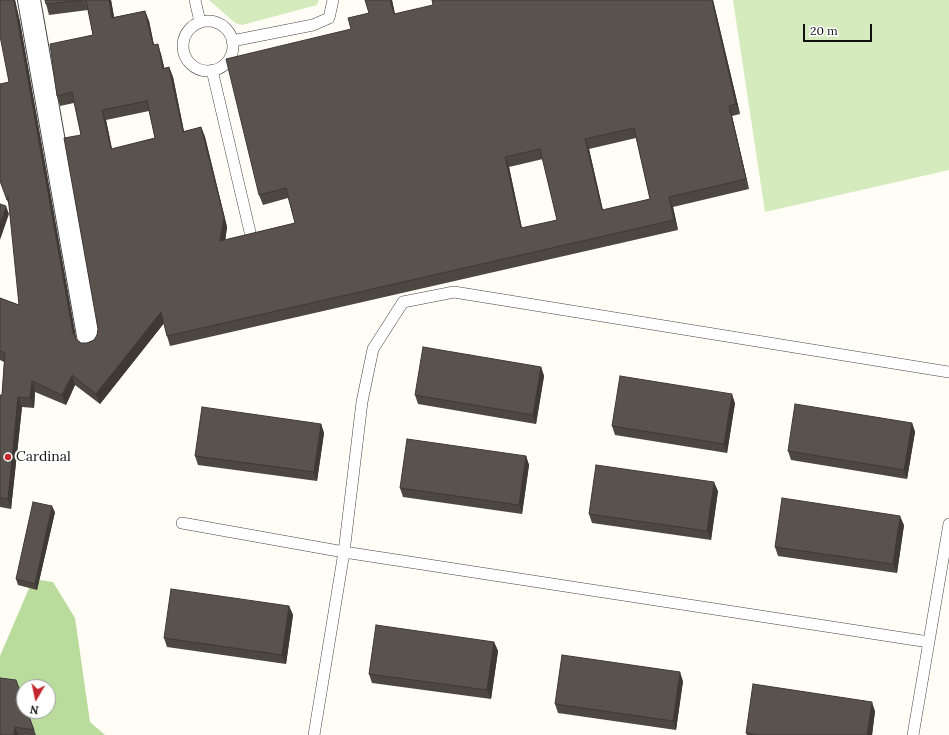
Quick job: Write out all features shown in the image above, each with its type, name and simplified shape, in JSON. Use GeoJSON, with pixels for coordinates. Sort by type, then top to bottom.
{"type":"FeatureCollection","features":[{"type":"Feature","properties":{"kind":"street"},"geometry":{"type":"LineString","coordinates":[[29,0],[89,341]]}},
{"type":"Feature","properties":{"kind":"lane"},"geometry":{"type":"LineString","coordinates":[[195,0],[200,22]]}},
{"type":"Feature","properties":{"kind":"lane"},"geometry":{"type":"LineString","coordinates":[[232,41],[313,25],[328,18],[333,0]]}},
{"type":"Feature","properties":{"kind":"lane"},"geometry":{"type":"LineString","coordinates":[[211,20],[224,26],[232,36],[234,49],[228,61],[218,69],[205,71],[192,66],[184,55],[183,42],[188,30],[200,22],[211,20]]}},
{"type":"Feature","properties":{"kind":"lane"},"geometry":{"type":"LineString","coordinates":[[212,70],[250,232]]}},
{"type":"Feature","properties":{"kind":"lane"},"geometry":{"type":"LineString","coordinates":[[314,735],[344,552],[362,402],[373,349],[403,302],[454,292],[949,372]]}},
{"type":"Feature","properties":{"kind":"lane"},"geometry":{"type":"LineString","coordinates":[[182,523],[344,552],[929,642]]}},
{"type":"Feature","properties":{"kind":"lane"},"geometry":{"type":"LineString","coordinates":[[913,735],[949,524]]}},
{"type":"Feature","properties":{"kind":"green space"},"geometry":{"type":"Polygon","coordinates":[[[209,0],[319,0],[317,5],[242,25],[235,23],[209,0]]]}},
{"type":"Feature","properties":{"kind":"green space"},"geometry":{"type":"Polygon","coordinates":[[[733,0],[949,0],[949,170],[765,212],[733,0]]]}},
{"type":"Feature","properties":{"kind":"green space"},"geometry":{"type":"Polygon","coordinates":[[[33,579],[53,582],[75,618],[90,722],[105,735],[20,735],[0,690],[0,656],[33,579]]]}},
{"type":"Feature","properties":{"kind":"building"},"geometry":{"type":"Polygon","coordinates":[[[0,0],[14,0],[73,333],[76,339],[81,343],[87,343],[94,340],[98,329],[64,138],[81,135],[72,92],[57,96],[50,44],[93,35],[86,0],[109,0],[112,18],[145,11],[153,45],[158,44],[163,69],[169,67],[183,132],[201,127],[224,217],[220,241],[295,223],[286,188],[259,195],[226,59],[351,29],[348,18],[369,13],[365,0],[390,0],[394,14],[433,5],[432,0],[712,0],[736,104],[729,106],[746,179],[669,197],[674,220],[167,336],[161,312],[96,394],[72,375],[62,395],[32,381],[30,398],[18,397],[8,499],[0,498],[0,395],[2,395],[5,353],[0,351],[0,298],[19,305],[8,196],[7,200],[0,181],[0,84],[9,82],[0,36],[0,0]],[[147,101],[102,110],[111,149],[155,138],[147,101]],[[634,128],[585,139],[602,210],[650,199],[634,128]],[[540,149],[505,157],[521,228],[557,220],[540,149]]]}},
{"type":"Feature","properties":{"kind":"building"},"geometry":{"type":"Polygon","coordinates":[[[45,0],[83,0],[46,4],[45,0]]]}},
{"type":"Feature","properties":{"kind":"building"},"geometry":{"type":"Polygon","coordinates":[[[0,204],[6,206],[0,224],[0,204]]]}},
{"type":"Feature","properties":{"kind":"building"},"geometry":{"type":"Polygon","coordinates":[[[423,347],[541,367],[533,415],[415,395],[423,347]]]}},
{"type":"Feature","properties":{"kind":"building"},"geometry":{"type":"Polygon","coordinates":[[[620,376],[732,394],[724,444],[612,426],[620,376]]]}},
{"type":"Feature","properties":{"kind":"building"},"geometry":{"type":"Polygon","coordinates":[[[795,404],[912,423],[904,470],[788,451],[795,404]]]}},
{"type":"Feature","properties":{"kind":"building"},"geometry":{"type":"Polygon","coordinates":[[[202,407],[321,424],[314,472],[195,456],[202,407]]]}},
{"type":"Feature","properties":{"kind":"building"},"geometry":{"type":"Polygon","coordinates":[[[407,439],[526,456],[519,505],[400,488],[407,439]]]}},
{"type":"Feature","properties":{"kind":"building"},"geometry":{"type":"Polygon","coordinates":[[[596,465],[714,482],[707,531],[589,514],[596,465]]]}},
{"type":"Feature","properties":{"kind":"building"},"geometry":{"type":"Polygon","coordinates":[[[782,498],[900,516],[893,564],[775,547],[782,498]]]}},
{"type":"Feature","properties":{"kind":"building"},"geometry":{"type":"Polygon","coordinates":[[[33,502],[52,506],[35,584],[16,579],[33,502]]]}},
{"type":"Feature","properties":{"kind":"building"},"geometry":{"type":"Polygon","coordinates":[[[171,589],[289,606],[282,655],[164,638],[171,589]]]}},
{"type":"Feature","properties":{"kind":"building"},"geometry":{"type":"Polygon","coordinates":[[[376,625],[494,642],[487,690],[369,674],[376,625]]]}},
{"type":"Feature","properties":{"kind":"building"},"geometry":{"type":"Polygon","coordinates":[[[562,655],[680,672],[673,721],[555,704],[562,655]]]}},
{"type":"Feature","properties":{"kind":"building"},"geometry":{"type":"Polygon","coordinates":[[[0,678],[16,680],[16,719],[30,719],[34,730],[15,727],[14,735],[0,735],[0,678]]]}},
{"type":"Feature","properties":{"kind":"building"},"geometry":{"type":"Polygon","coordinates":[[[753,684],[872,702],[867,735],[758,735],[746,733],[753,684]]]}},
{"type":"Feature","properties":{"kind":"place","name":"Cardinal"},"geometry":{"type":"Point","coordinates":[8,457]}}]}
